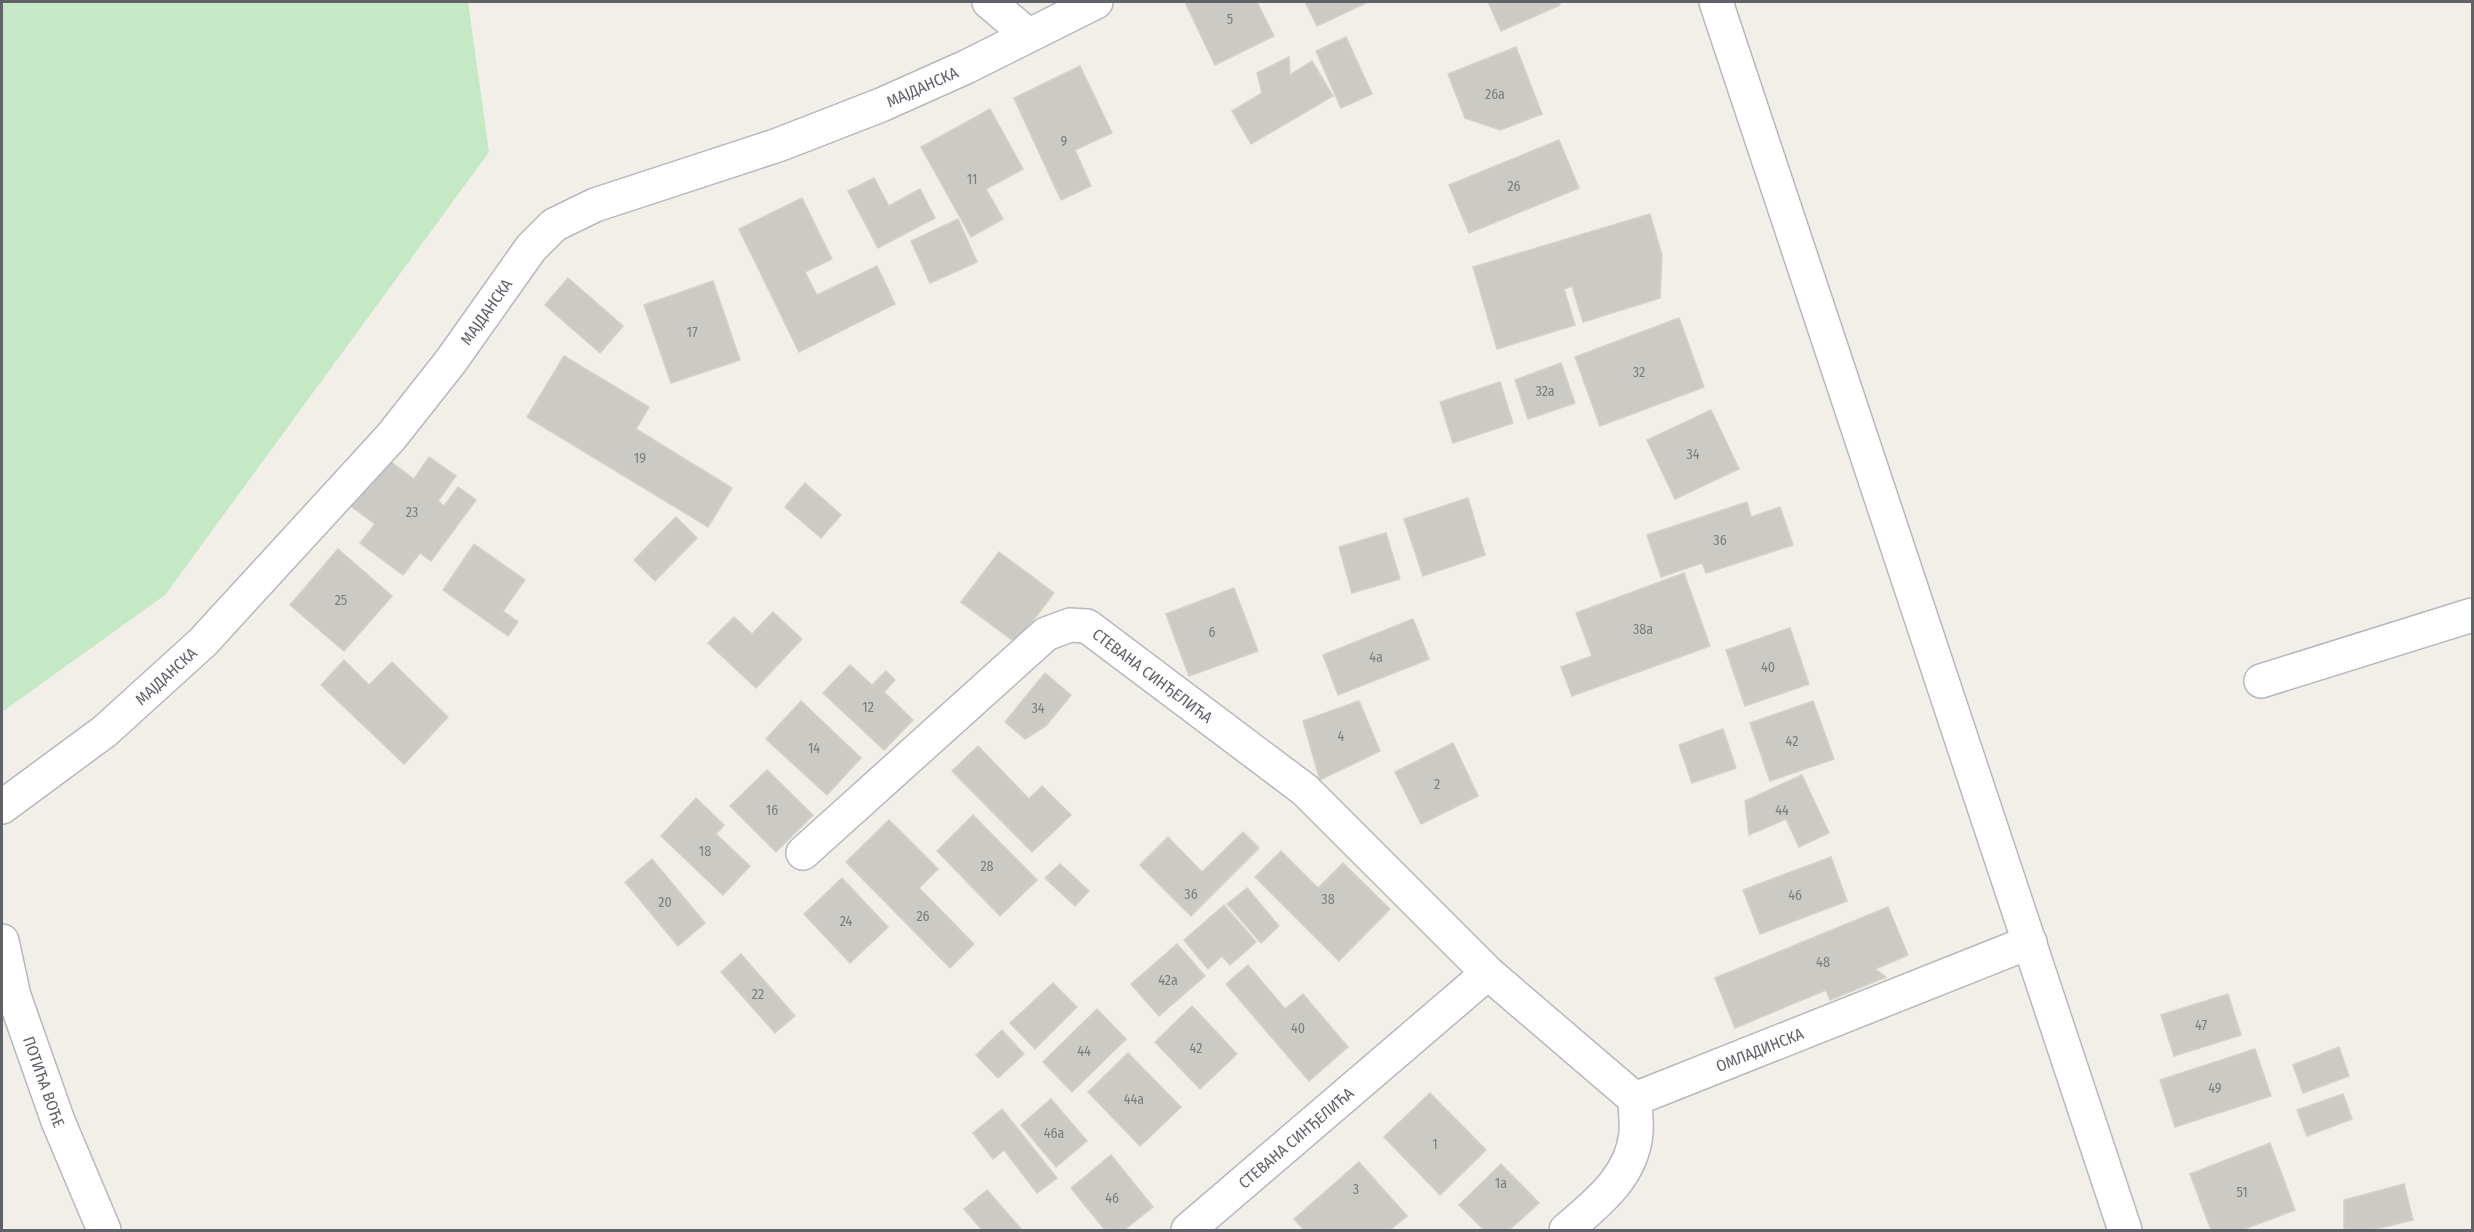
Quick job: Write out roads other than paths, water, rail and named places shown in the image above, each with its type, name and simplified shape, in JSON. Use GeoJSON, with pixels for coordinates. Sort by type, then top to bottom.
{"type":"FeatureCollection","features":[{"type":"Feature","properties":{"kind":"street"},"geometry":{"type":"LineString","coordinates":[[988,2],[1028,35]]}},
{"type":"Feature","properties":{"kind":"street","name":"МАЈДАНСКА"},"geometry":{"type":"LineString","coordinates":[[2,807],[105,731],[203,642],[391,437],[451,362],[531,248],[554,225],[595,205],[778,145],[881,105],[966,67],[1096,2]]}},
{"type":"Feature","properties":{"kind":"street"},"geometry":{"type":"LineString","coordinates":[[1716,2],[2125,1230]]}},
{"type":"Feature","properties":{"kind":"street"},"geometry":{"type":"LineString","coordinates":[[2261,681],[2472,615]]}},
{"type":"Feature","properties":{"kind":"street","name":"СТЕВАНА СИНЂЕЛИЋА"},"geometry":{"type":"LineString","coordinates":[[803,853],[1046,634],[1070,625],[1086,626],[1305,790],[1488,974],[1635,1099]]}},
{"type":"Feature","properties":{"kind":"street","name":"ПОТИЋА ВОЋЕ"},"geometry":{"type":"LineString","coordinates":[[2,941],[14,996],[96,1227]]}},
{"type":"Feature","properties":{"kind":"street","name":"ОМЛАДИНСКА"},"geometry":{"type":"LineString","coordinates":[[1635,1099],[2030,942]]}},
{"type":"Feature","properties":{"kind":"street","name":"СТЕВАНА СИНЂЕЛИЋА"},"geometry":{"type":"LineString","coordinates":[[1188,1230],[1488,974]]}},
{"type":"Feature","properties":{"kind":"street"},"geometry":{"type":"LineString","coordinates":[[1566,1230],[1612,1189],[1624,1172],[1632,1153],[1636,1132],[1635,1099]]}}]}
